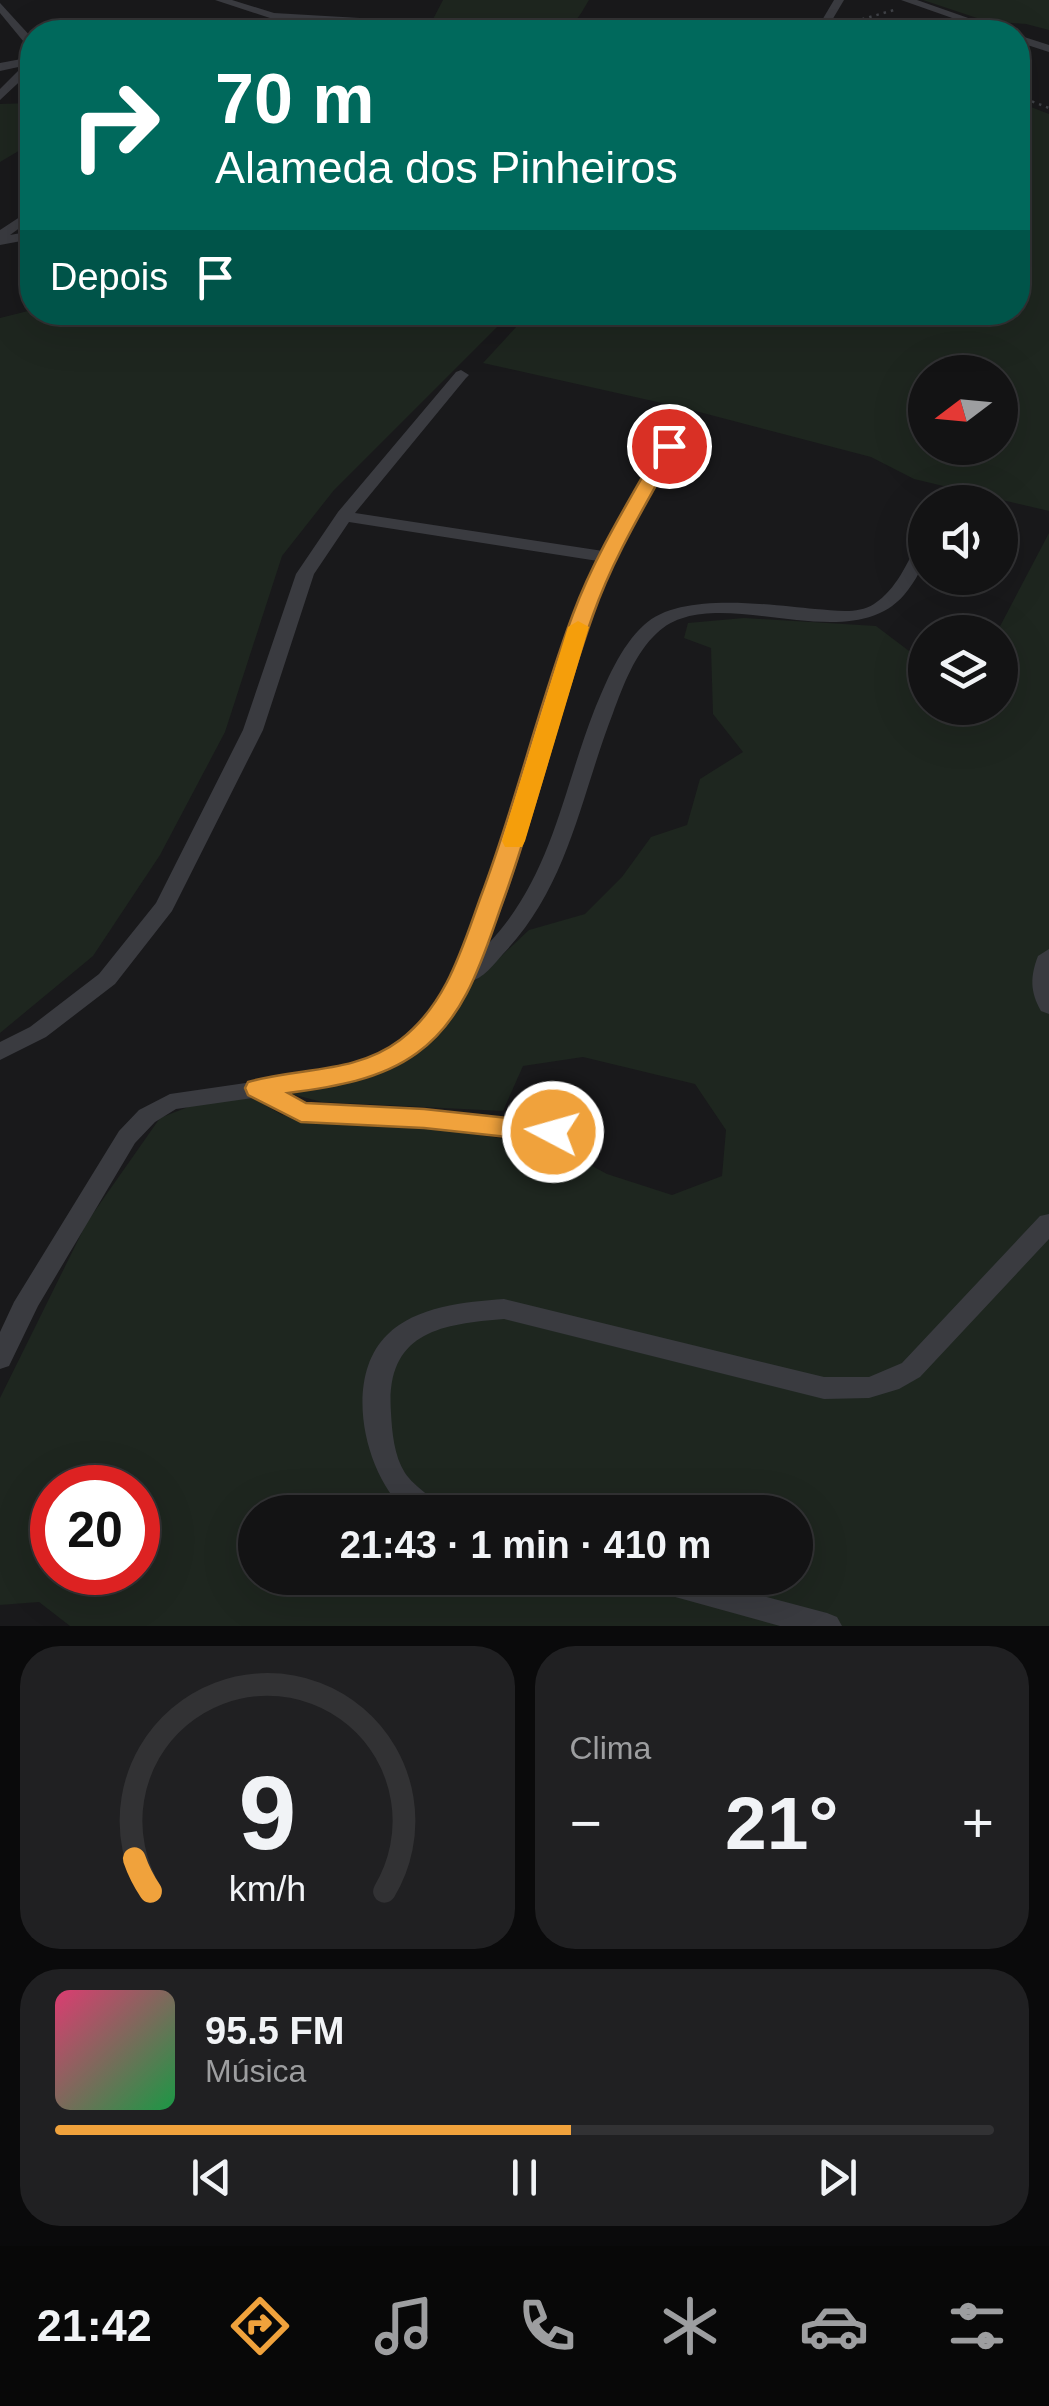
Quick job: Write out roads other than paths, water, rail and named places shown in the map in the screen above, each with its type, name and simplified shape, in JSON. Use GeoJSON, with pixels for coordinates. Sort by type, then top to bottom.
{"type":"FeatureCollection","features":[{"type":"Feature","properties":{"kind":"street"},"geometry":{"type":"LineString","coordinates":[[220,0],[273,16],[342,20]]}},
{"type":"Feature","properties":{"kind":"street"},"geometry":{"type":"LineString","coordinates":[[912,2],[966,20]]}},
{"type":"Feature","properties":{"kind":"street"},"geometry":{"type":"LineString","coordinates":[[0,6],[20,30]]}},
{"type":"Feature","properties":{"kind":"street"},"geometry":{"type":"LineString","coordinates":[[0,96],[20,75]]}},
{"type":"Feature","properties":{"kind":"street"},"geometry":{"type":"LineString","coordinates":[[0,1052],[70,1011],[107,980],[165,906],[254,730],[306,574],[344,516],[461,374]]}},
{"type":"Feature","properties":{"kind":"street"},"geometry":{"type":"LineString","coordinates":[[461,983],[516,834],[562,674],[606,557],[679,428]]}},
{"type":"Feature","properties":{"kind":"street"},"geometry":{"type":"LineString","coordinates":[[344,516],[606,557]]}},
{"type":"Feature","properties":{"kind":"street"},"geometry":{"type":"LineString","coordinates":[[0,1358],[27,1302],[137,1127],[170,1102],[337,1078],[376,1065],[410,1046],[461,983],[518,926],[541,890],[605,708],[642,633],[674,614],[705,610],[857,617],[876,613],[888,605],[908,573]]}},
{"type":"Feature","properties":{"kind":"street"},"geometry":{"type":"LineString","coordinates":[[1049,956],[1041,988],[1049,1006]]}},
{"type":"Feature","properties":{"kind":"street"},"geometry":{"type":"LineString","coordinates":[[407,1495],[391,1474],[375,1394],[393,1344],[424,1323],[460,1313],[504,1309],[824,1388],[854,1392],[884,1387],[911,1370],[1049,1223]]}},
{"type":"Feature","properties":{"kind":"street"},"geometry":{"type":"LineString","coordinates":[[713,1595],[827,1626]]}},
{"type":"Feature","properties":{"kind":"lane"},"geometry":{"type":"LineString","coordinates":[[258,1088],[301,1112],[553,1132]]}}]}
